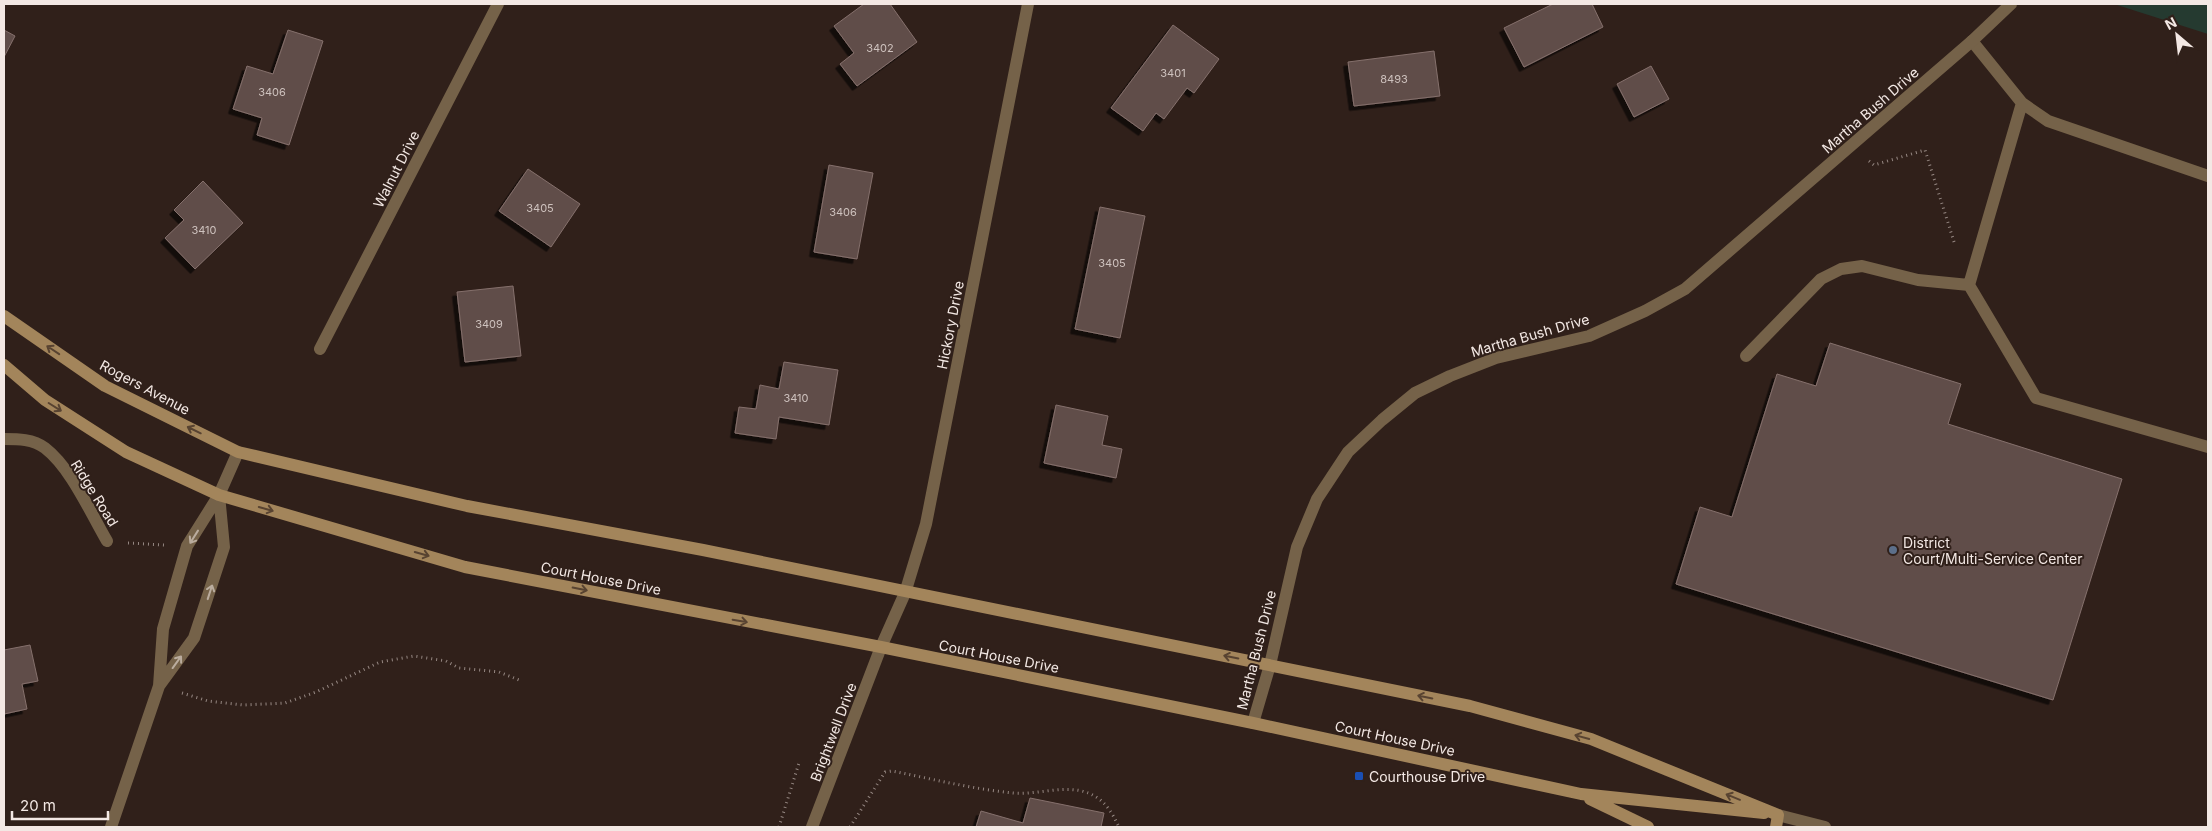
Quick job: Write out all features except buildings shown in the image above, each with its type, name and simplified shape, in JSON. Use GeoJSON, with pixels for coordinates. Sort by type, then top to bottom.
{"type":"FeatureCollection","features":[{"type":"Feature","properties":{"kind":"main road","name":"Rogers Avenue"},"geometry":{"type":"LineString","coordinates":[[4,316],[105,386],[238,452]]}},
{"type":"Feature","properties":{"kind":"main road"},"geometry":{"type":"LineString","coordinates":[[4,365],[45,400],[126,452],[219,495]]}},
{"type":"Feature","properties":{"kind":"main road","name":"Court House Drive"},"geometry":{"type":"LineString","coordinates":[[238,452],[467,506],[703,550],[905,593],[1470,706],[1591,739],[1778,821]]}},
{"type":"Feature","properties":{"kind":"main road","name":"Court House Drive"},"geometry":{"type":"LineString","coordinates":[[219,495],[465,566],[881,647],[1253,723],[1581,794],[1778,821]]}},
{"type":"Feature","properties":{"kind":"main road"},"geometry":{"type":"LineString","coordinates":[[1581,794],[1648,827]]}},
{"type":"Feature","properties":{"kind":"street","name":"Walnut Drive"},"geometry":{"type":"LineString","coordinates":[[320,349],[498,4]]}},
{"type":"Feature","properties":{"kind":"street","name":"Hickory Drive"},"geometry":{"type":"LineString","coordinates":[[881,647],[905,593],[926,524],[1028,4]]}},
{"type":"Feature","properties":{"kind":"street","name":"Martha Bush Drive"},"geometry":{"type":"LineString","coordinates":[[1253,723],[1270,665],[1296,547],[1317,499],[1348,452],[1382,420],[1415,393],[1450,376],[1496,358],[1588,336],[1645,311],[1686,289],[1972,41],[2011,4]]}},
{"type":"Feature","properties":{"kind":"street"},"geometry":{"type":"LineString","coordinates":[[1972,41],[2022,103],[2048,121],[2208,176]]}},
{"type":"Feature","properties":{"kind":"street"},"geometry":{"type":"LineString","coordinates":[[2022,103],[1968,285],[2036,398],[2208,447]]}},
{"type":"Feature","properties":{"kind":"street"},"geometry":{"type":"LineString","coordinates":[[1746,356],[1821,279],[1841,269],[1862,266],[1918,280],[1968,285]]}},
{"type":"Feature","properties":{"kind":"street","name":"Ridge Road"},"geometry":{"type":"LineString","coordinates":[[4,439],[24,439],[44,447],[65,469],[107,541]]}},
{"type":"Feature","properties":{"kind":"street"},"geometry":{"type":"LineString","coordinates":[[111,827],[159,686],[163,629],[188,546],[219,495],[238,452]]}},
{"type":"Feature","properties":{"kind":"street"},"geometry":{"type":"LineString","coordinates":[[159,686],[194,638],[224,547],[219,495]]}},
{"type":"Feature","properties":{"kind":"street","name":"Brightwell Drive"},"geometry":{"type":"LineString","coordinates":[[812,827],[881,647]]}},
{"type":"Feature","properties":{"kind":"street","name":"Court House Drive"},"geometry":{"type":"LineString","coordinates":[[1778,821],[1825,827]]}},
{"type":"Feature","properties":{"kind":"path"},"geometry":{"type":"LineString","coordinates":[[1851,146],[1874,165],[1925,150],[1957,249]]}},
{"type":"Feature","properties":{"kind":"path"},"geometry":{"type":"LineString","coordinates":[[107,541],[188,546]]}},
{"type":"Feature","properties":{"kind":"path"},"geometry":{"type":"LineString","coordinates":[[159,686],[208,701],[243,706],[285,703],[316,692],[380,662],[414,656],[446,661],[459,668],[499,672],[520,680]]}},
{"type":"Feature","properties":{"kind":"path"},"geometry":{"type":"LineString","coordinates":[[779,827],[799,763]]}},
{"type":"Feature","properties":{"kind":"path"},"geometry":{"type":"LineString","coordinates":[[850,827],[885,772],[892,771],[1015,793],[1052,790],[1083,791],[1102,800],[1119,827]]}},
{"type":"Feature","properties":{"kind":"green space"},"geometry":{"type":"Polygon","coordinates":[[[2114,4],[2208,4],[2208,34],[2114,4]]]}},
{"type":"Feature","properties":{"kind":"place","name":"District Court/Multi-Service Center"},"geometry":{"type":"Point","coordinates":[1893,550]}},
{"type":"Feature","properties":{"kind":"place","name":"Courthouse Drive"},"geometry":{"type":"Point","coordinates":[1359,776]}}]}
